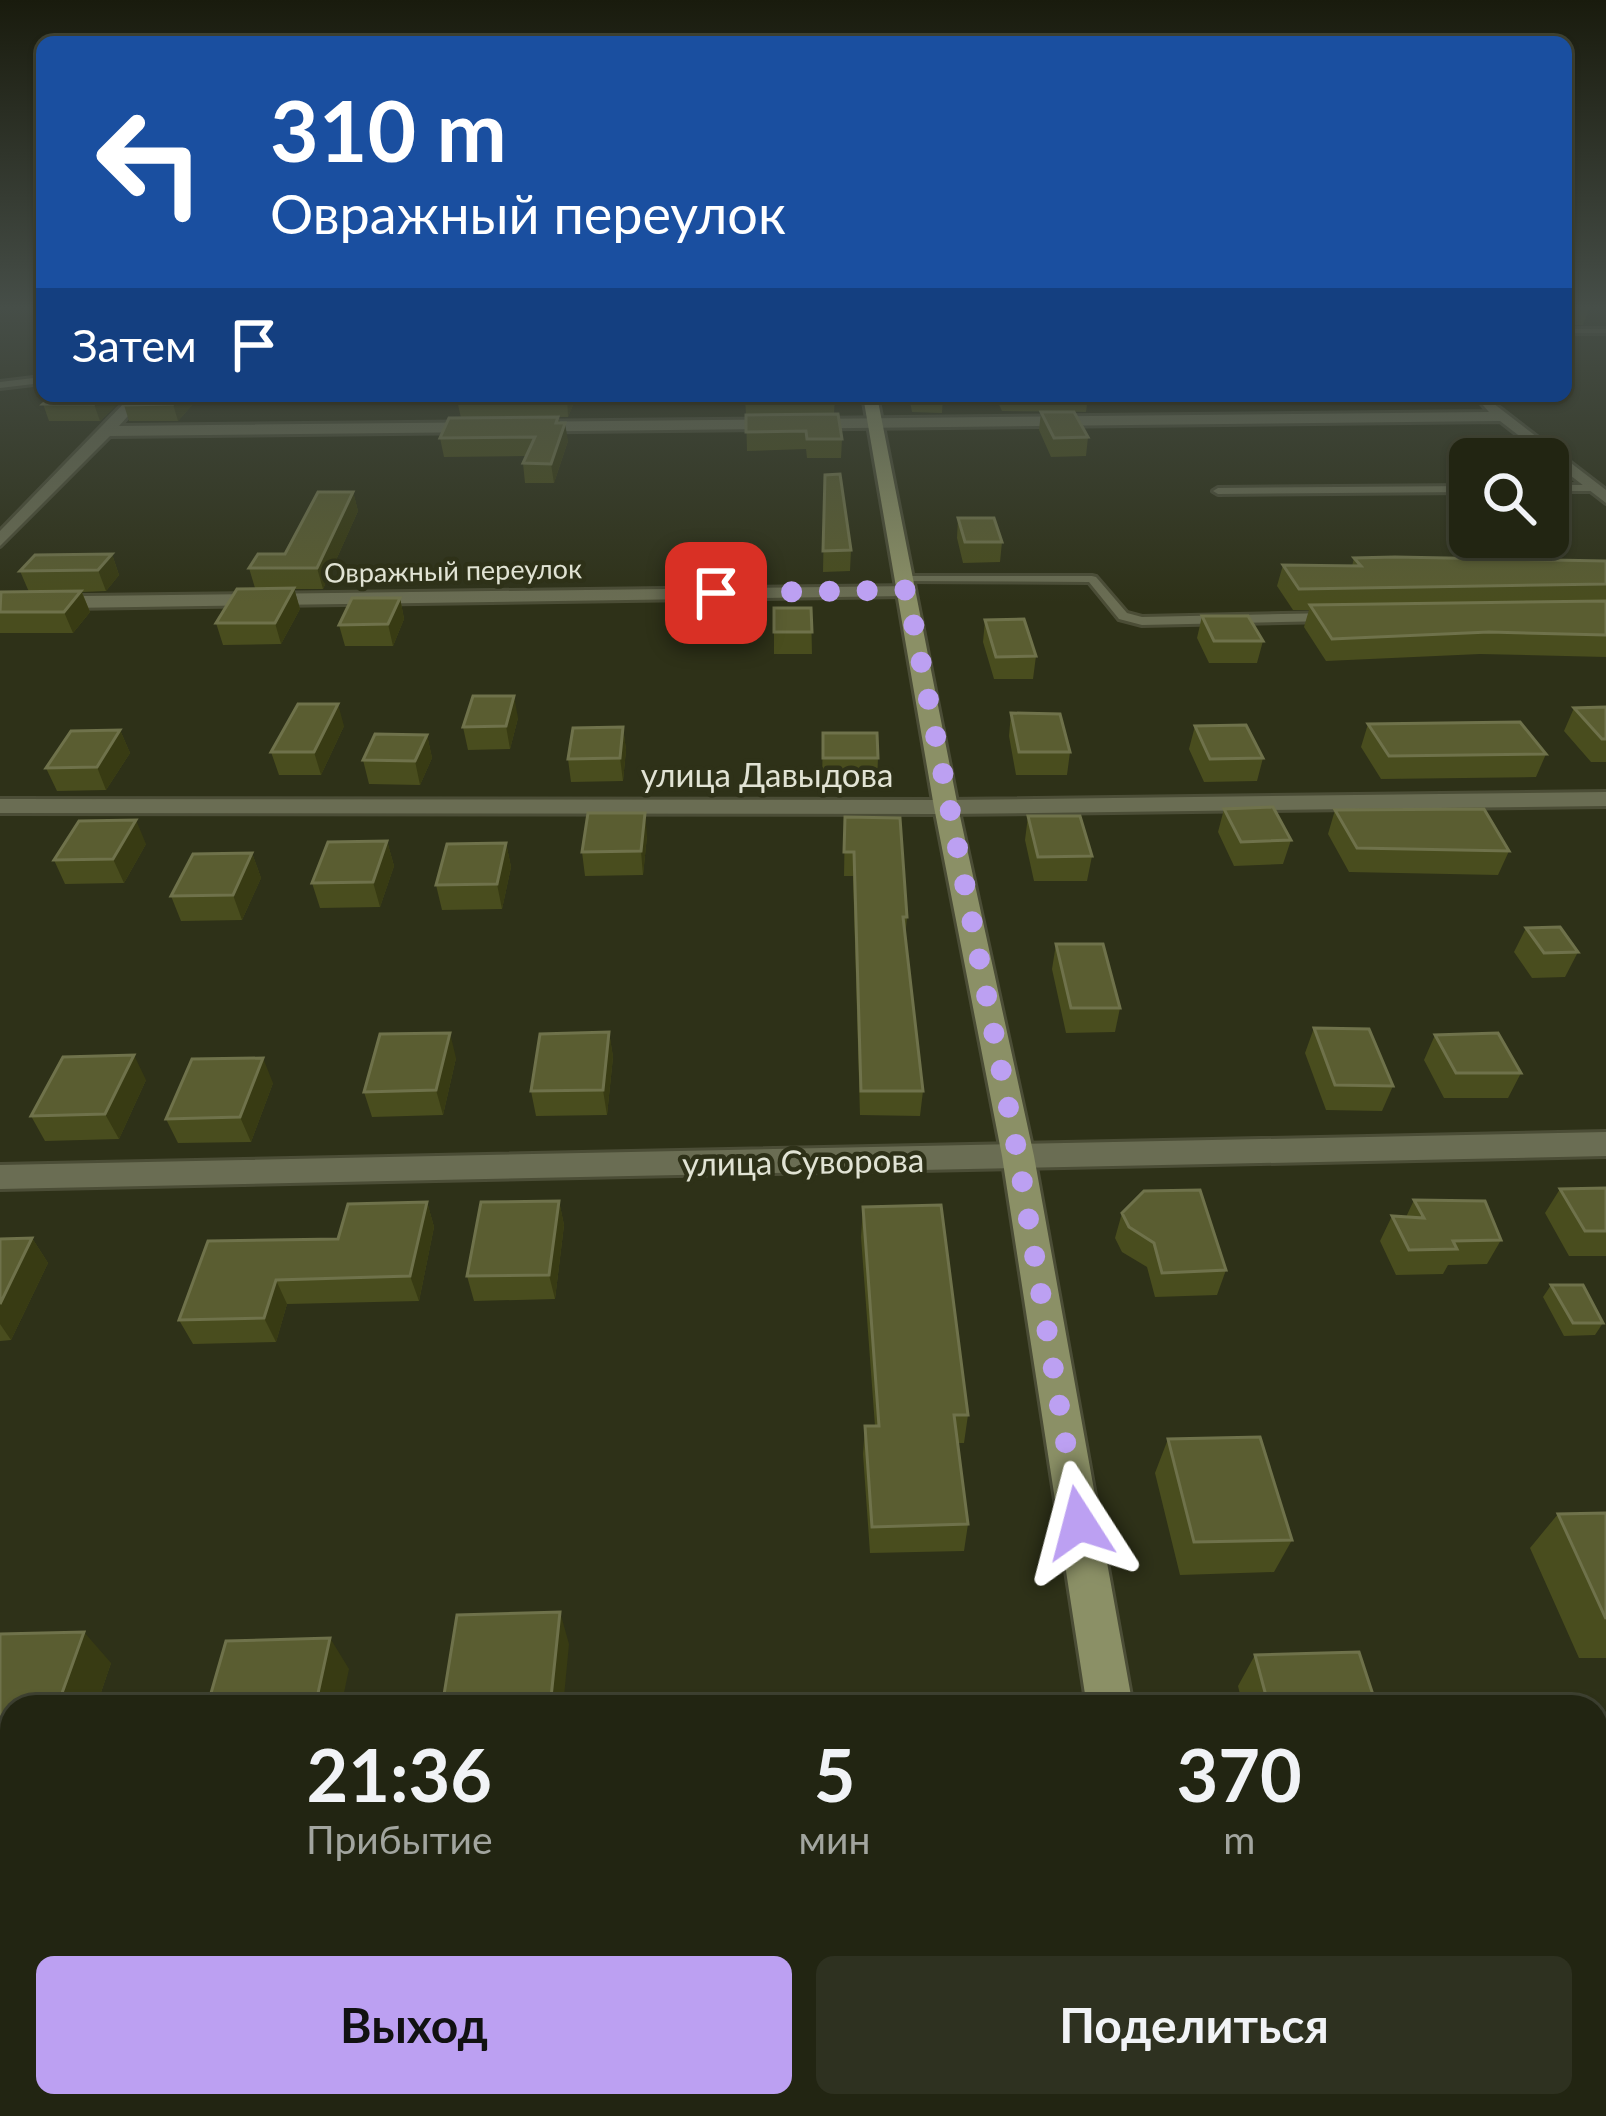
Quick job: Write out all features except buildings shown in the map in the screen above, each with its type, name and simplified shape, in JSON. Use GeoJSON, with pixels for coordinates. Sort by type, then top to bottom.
{"type":"FeatureCollection","features":[{"type":"Feature","properties":{"kind":"street"},"geometry":{"type":"LineString","coordinates":[[0,542],[128,406]]}},
{"type":"Feature","properties":{"kind":"street"},"geometry":{"type":"LineString","coordinates":[[1491,406],[1600,493]]}},
{"type":"Feature","properties":{"kind":"street"},"geometry":{"type":"LineString","coordinates":[[101,431],[872,408],[1502,416]]}},
{"type":"Feature","properties":{"kind":"street"},"geometry":{"type":"LineString","coordinates":[[872,408],[946,807],[1018,1156],[1108,1695]]}},
{"type":"Feature","properties":{"kind":"street","name":"Овражный переулок"},"geometry":{"type":"LineString","coordinates":[[0,603],[907,585]]}},
{"type":"Feature","properties":{"kind":"street","name":"улица Давыдова"},"geometry":{"type":"LineString","coordinates":[[0,806],[946,807],[1606,800]]}},
{"type":"Feature","properties":{"kind":"street","name":"улица Суворова"},"geometry":{"type":"LineString","coordinates":[[0,1177],[1606,1144]]}},
{"type":"Feature","properties":{"kind":"lane"},"geometry":{"type":"LineString","coordinates":[[1218,491],[1449,489]]}},
{"type":"Feature","properties":{"kind":"lane"},"geometry":{"type":"LineString","coordinates":[[1569,490],[1600,493]]}},
{"type":"Feature","properties":{"kind":"lane","name":"Овражный переулок"},"geometry":{"type":"LineString","coordinates":[[907,585],[1093,579],[1123,616],[1142,621],[1354,617]]}},
{"type":"Feature","properties":{"kind":"route"},"geometry":{"type":"LineString","coordinates":[[716,593],[907,590],[1018,1156],[1079,1523]]}}]}
